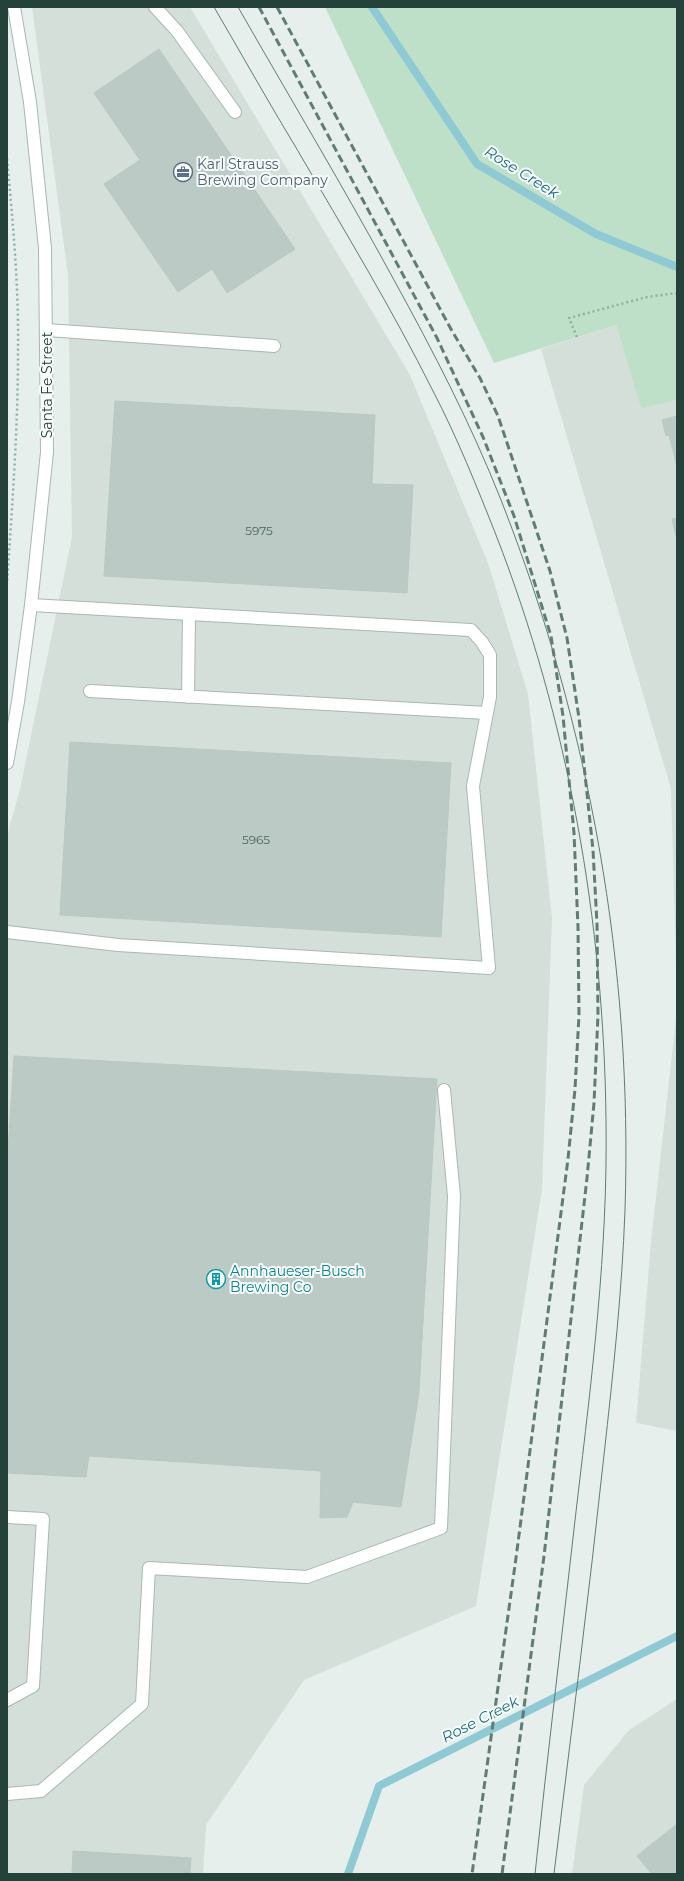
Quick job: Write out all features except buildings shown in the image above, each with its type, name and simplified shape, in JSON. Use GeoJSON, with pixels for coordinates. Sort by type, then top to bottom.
{"type":"FeatureCollection","features":[{"type":"Feature","properties":{"kind":"street","name":"Santa Fe Street"},"geometry":{"type":"LineString","coordinates":[[7,763],[18,702],[31,605],[47,452],[45,248],[30,102],[14,7]]}},
{"type":"Feature","properties":{"kind":"street"},"geometry":{"type":"LineString","coordinates":[[155,7],[177,31],[235,112]]}},
{"type":"Feature","properties":{"kind":"street"},"geometry":{"type":"LineString","coordinates":[[47,330],[274,346]]}},
{"type":"Feature","properties":{"kind":"street"},"geometry":{"type":"LineString","coordinates":[[7,932],[118,945],[489,968],[473,786],[490,697],[490,655],[482,642],[471,630],[31,605]]}},
{"type":"Feature","properties":{"kind":"street"},"geometry":{"type":"LineString","coordinates":[[188,696],[189,614]]}},
{"type":"Feature","properties":{"kind":"street"},"geometry":{"type":"LineString","coordinates":[[90,692],[487,713]]}},
{"type":"Feature","properties":{"kind":"street"},"geometry":{"type":"LineString","coordinates":[[7,1794],[41,1791],[142,1704],[149,1568],[308,1577],[441,1528],[454,1196],[444,1090]]}},
{"type":"Feature","properties":{"kind":"street"},"geometry":{"type":"LineString","coordinates":[[7,1517],[43,1519],[33,1686],[7,1700]]}},
{"type":"Feature","properties":{"kind":"path"},"geometry":{"type":"LineString","coordinates":[[7,159],[16,265],[18,353],[14,487],[7,584]]}},
{"type":"Feature","properties":{"kind":"path"},"geometry":{"type":"LineString","coordinates":[[577,337],[569,318],[647,297],[677,293]]}},
{"type":"Feature","properties":{"kind":"shaded area"},"geometry":{"type":"Polygon","coordinates":[[[32,7],[190,7],[410,375],[488,563],[528,694],[552,918],[542,1189],[476,1606],[304,1680],[206,1825],[203,1874],[7,1874],[7,836],[20,789],[72,537],[68,275],[32,7]]]}},
{"type":"Feature","properties":{"kind":"shaded area"},"geometry":{"type":"Polygon","coordinates":[[[616,325],[641,407],[677,400],[677,1001],[671,789],[541,349],[616,325]]]}},
{"type":"Feature","properties":{"kind":"shaded area"},"geometry":{"type":"Polygon","coordinates":[[[677,1010],[677,1431],[636,1423],[651,1242],[677,1010]]]}},
{"type":"Feature","properties":{"kind":"shaded area"},"geometry":{"type":"Polygon","coordinates":[[[677,1699],[677,1874],[572,1874],[584,1785],[629,1730],[677,1699]]]}},
{"type":"Feature","properties":{"kind":"green space"},"geometry":{"type":"Polygon","coordinates":[[[325,7],[677,7],[677,400],[641,408],[616,325],[494,363],[325,7]]]}},
{"type":"Feature","properties":{"kind":"waterway","name":"Rose Creek"},"geometry":{"type":"LineString","coordinates":[[372,7],[477,164],[596,234],[677,267]]}},
{"type":"Feature","properties":{"kind":"waterway","name":"Rose Creek"},"geometry":{"type":"LineString","coordinates":[[348,1874],[379,1786],[677,1636]]}},
{"type":"Feature","properties":{"kind":"tram line"},"geometry":{"type":"LineString","coordinates":[[214,7],[350,240],[442,408],[474,480],[496,535],[521,605],[543,677],[562,749],[577,823],[589,897],[598,972],[604,1046],[606,1169],[602,1265],[598,1312],[535,1874]]}},
{"type":"Feature","properties":{"kind":"tram line"},"geometry":{"type":"LineString","coordinates":[[238,7],[356,211],[409,307],[451,388],[477,444],[501,500],[532,585],[559,672],[581,760],[599,849],[613,939],[622,1029],[626,1119],[624,1241],[611,1394],[554,1874]]}},
{"type":"Feature","properties":{"kind":"railway"},"geometry":{"type":"LineString","coordinates":[[259,7],[437,338],[483,437],[514,516],[551,636],[563,716],[574,833],[578,927],[579,1015],[575,1089],[568,1159],[516,1558],[472,1874]]}},
{"type":"Feature","properties":{"kind":"railway"},"geometry":{"type":"LineString","coordinates":[[277,7],[452,331],[480,378],[498,416],[550,571],[567,638],[579,718],[593,850],[597,924],[598,1015],[594,1103],[587,1178],[544,1556],[502,1874]]}},
{"type":"Feature","properties":{"kind":"place","name":"Karl Strauss Brewing Company"},"geometry":{"type":"Point","coordinates":[183,172]}},
{"type":"Feature","properties":{"kind":"place","name":"Annhaueser-Busch Brewing Co"},"geometry":{"type":"Point","coordinates":[216,1279]}}]}
